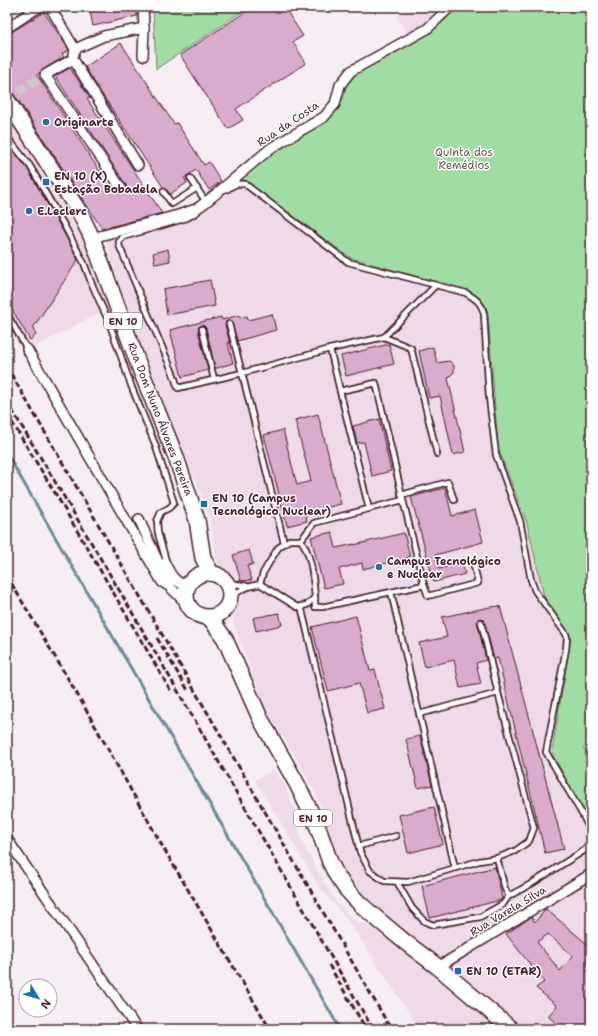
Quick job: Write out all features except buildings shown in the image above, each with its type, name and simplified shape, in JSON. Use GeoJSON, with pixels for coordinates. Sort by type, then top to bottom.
{"type":"FeatureCollection","features":[{"type":"Feature","properties":{"kind":"main road","name":"Rua Dom Nuno Álvares Pereira"},"geometry":{"type":"LineString","coordinates":[[7,100],[80,214],[92,238],[141,371],[176,457],[197,520],[203,558],[204,578]]}},
{"type":"Feature","properties":{"kind":"main road","name":"EN 10"},"geometry":{"type":"LineString","coordinates":[[187,604],[186,592],[204,578],[226,583],[230,591],[227,605],[225,639]]}},
{"type":"Feature","properties":{"kind":"main road"},"geometry":{"type":"LineString","coordinates":[[187,604],[196,614],[210,618],[218,615],[227,605]]}},
{"type":"Feature","properties":{"kind":"main road","name":"EN 10"},"geometry":{"type":"LineString","coordinates":[[210,618],[225,639],[260,718],[304,797],[317,825],[330,862],[347,890],[360,904],[405,942],[438,967],[511,1029]]}},
{"type":"Feature","properties":{"kind":"street"},"geometry":{"type":"LineString","coordinates":[[7,28],[39,7]]}},
{"type":"Feature","properties":{"kind":"street"},"geometry":{"type":"LineString","coordinates":[[50,7],[75,49],[73,58],[138,165]]}},
{"type":"Feature","properties":{"kind":"street"},"geometry":{"type":"LineString","coordinates":[[143,7],[143,56]]}},
{"type":"Feature","properties":{"kind":"street","name":"Rua da Costa"},"geometry":{"type":"LineString","coordinates":[[92,238],[196,209],[270,148],[324,117],[335,104],[340,85],[351,71],[427,29],[450,7]]}},
{"type":"Feature","properties":{"kind":"street"},"geometry":{"type":"LineString","coordinates":[[75,49],[104,36],[144,28]]}},
{"type":"Feature","properties":{"kind":"street"},"geometry":{"type":"LineString","coordinates":[[73,58],[45,75],[121,188]]}},
{"type":"Feature","properties":{"kind":"street"},"geometry":{"type":"LineString","coordinates":[[27,349],[162,582],[169,586],[187,604]]}},
{"type":"Feature","properties":{"kind":"street"},"geometry":{"type":"LineString","coordinates":[[169,586],[141,518],[173,579],[181,584],[204,578]]}},
{"type":"Feature","properties":{"kind":"street"},"geometry":{"type":"LineString","coordinates":[[7,839],[137,1029]]}},
{"type":"Feature","properties":{"kind":"street","name":"Rua Varela Silva"},"geometry":{"type":"LineString","coordinates":[[438,967],[591,874]]}},
{"type":"Feature","properties":{"kind":"lane"},"geometry":{"type":"LineString","coordinates":[[7,137],[30,166],[84,263],[110,325],[132,388],[155,444],[174,503],[169,508],[161,512],[157,521],[158,533],[169,572]]}},
{"type":"Feature","properties":{"kind":"lane"},"geometry":{"type":"LineString","coordinates":[[190,178],[206,202]]}},
{"type":"Feature","properties":{"kind":"lane"},"geometry":{"type":"LineString","coordinates":[[397,882],[412,908],[424,921],[433,925],[480,917],[503,904],[509,896],[531,884],[584,850],[591,840],[591,832],[582,814],[546,752],[567,638],[566,634],[535,591],[531,580],[520,521],[496,455],[489,396],[484,314],[481,305],[466,293],[436,285],[348,262],[245,184],[240,183],[234,185],[187,218],[123,237],[119,242],[119,246],[178,388],[242,373],[330,349],[384,337],[436,285]]}},
{"type":"Feature","properties":{"kind":"lane"},"geometry":{"type":"LineString","coordinates":[[163,191],[172,204],[197,188]]}},
{"type":"Feature","properties":{"kind":"lane"},"geometry":{"type":"LineString","coordinates":[[7,314],[27,349]]}},
{"type":"Feature","properties":{"kind":"lane"},"geometry":{"type":"LineString","coordinates":[[229,324],[284,543]]}},
{"type":"Feature","properties":{"kind":"lane"},"geometry":{"type":"LineString","coordinates":[[202,329],[214,380]]}},
{"type":"Feature","properties":{"kind":"lane"},"geometry":{"type":"LineString","coordinates":[[384,337],[411,348],[437,454]]}},
{"type":"Feature","properties":{"kind":"lane"},"geometry":{"type":"LineString","coordinates":[[330,349],[369,509]]}},
{"type":"Feature","properties":{"kind":"lane"},"geometry":{"type":"LineString","coordinates":[[340,391],[376,383],[401,495],[428,596],[478,583],[474,566]]}},
{"type":"Feature","properties":{"kind":"lane"},"geometry":{"type":"LineString","coordinates":[[401,495],[448,482],[454,500]]}},
{"type":"Feature","properties":{"kind":"lane"},"geometry":{"type":"LineString","coordinates":[[301,540],[314,523],[403,500]]}},
{"type":"Feature","properties":{"kind":"lane"},"geometry":{"type":"LineString","coordinates":[[260,584],[263,573],[278,548],[289,540],[301,540]]}},
{"type":"Feature","properties":{"kind":"lane"},"geometry":{"type":"LineString","coordinates":[[301,540],[306,547],[311,563],[315,607],[322,607],[424,585]]}},
{"type":"Feature","properties":{"kind":"lane"},"geometry":{"type":"LineString","coordinates":[[204,578],[247,586],[260,584],[297,607],[306,604],[315,597]]}},
{"type":"Feature","properties":{"kind":"lane"},"geometry":{"type":"LineString","coordinates":[[227,605],[236,592],[247,586]]}},
{"type":"Feature","properties":{"kind":"lane"},"geometry":{"type":"LineString","coordinates":[[391,592],[455,868]]}},
{"type":"Feature","properties":{"kind":"lane"},"geometry":{"type":"LineString","coordinates":[[302,606],[360,852],[370,871],[384,881],[408,882],[479,861],[497,858],[515,851],[529,841],[534,828],[498,693],[481,622]]}},
{"type":"Feature","properties":{"kind":"lane"},"geometry":{"type":"LineString","coordinates":[[419,714],[498,693]]}},
{"type":"Feature","properties":{"kind":"lane"},"geometry":{"type":"LineString","coordinates":[[359,846],[396,836]]}},
{"type":"Feature","properties":{"kind":"lane"},"geometry":{"type":"LineString","coordinates":[[497,858],[505,889],[509,896]]}},
{"type":"Feature","properties":{"kind":"shaded area"},"geometry":{"type":"Polygon","coordinates":[[[411,7],[442,7],[418,30],[407,35],[397,16],[411,7]]]}},
{"type":"Feature","properties":{"kind":"shaded area"},"geometry":{"type":"Polygon","coordinates":[[[7,109],[82,225],[113,306],[25,352],[7,320],[7,109]]]}},
{"type":"Feature","properties":{"kind":"shaded area","name":"Campus Tecnológico e Nuclear"},"geometry":{"type":"Polygon","coordinates":[[[241,178],[351,258],[472,292],[479,297],[487,309],[498,448],[505,471],[527,523],[544,596],[571,640],[571,648],[549,750],[591,826],[591,870],[443,959],[435,956],[371,903],[354,885],[335,852],[321,807],[305,773],[266,710],[233,623],[233,613],[242,598],[241,581],[230,577],[218,565],[209,517],[146,358],[119,285],[105,238],[173,220],[241,178]]]}},
{"type":"Feature","properties":{"kind":"shaded area"},"geometry":{"type":"Polygon","coordinates":[[[274,770],[285,786],[295,810],[301,840],[334,899],[350,917],[359,923],[367,924],[452,987],[451,963],[591,880],[591,1029],[420,1029],[347,919],[320,888],[255,780],[274,770]]]}},
{"type":"Feature","properties":{"kind":"green space"},"geometry":{"type":"Polygon","coordinates":[[[153,7],[249,7],[156,69],[153,7]]]}},
{"type":"Feature","properties":{"kind":"green space","name":"Quinta dos Remédios"},"geometry":{"type":"Polygon","coordinates":[[[457,7],[591,7],[591,742],[583,748],[591,759],[591,825],[552,751],[571,637],[544,596],[527,523],[498,448],[488,315],[485,304],[472,292],[351,258],[241,178],[264,160],[320,125],[337,109],[344,97],[347,82],[354,73],[427,34],[445,20],[457,7]]]}},
{"type":"Feature","properties":{"kind":"waterway"},"geometry":{"type":"LineString","coordinates":[[7,454],[340,1029]]}},
{"type":"Feature","properties":{"kind":"tunnel"},"geometry":{"type":"LineString","coordinates":[[7,99],[45,75]]}},
{"type":"Feature","properties":{"kind":"railway"},"geometry":{"type":"LineString","coordinates":[[7,367],[391,1029]]}},
{"type":"Feature","properties":{"kind":"railway"},"geometry":{"type":"LineString","coordinates":[[7,402],[146,636],[373,1029]]}},
{"type":"Feature","properties":{"kind":"railway"},"geometry":{"type":"LineString","coordinates":[[7,414],[172,693]]}},
{"type":"Feature","properties":{"kind":"railway"},"geometry":{"type":"LineString","coordinates":[[7,576],[80,699],[164,849],[270,1029]]}},
{"type":"Feature","properties":{"kind":"railway"},"geometry":{"type":"LineString","coordinates":[[157,638],[189,692]]}},
{"type":"Feature","properties":{"kind":"railway"},"geometry":{"type":"LineString","coordinates":[[329,965],[366,1029]]}},
{"type":"Feature","properties":{"kind":"place","name":"Originarte"},"geometry":{"type":"Point","coordinates":[46,122]}},
{"type":"Feature","properties":{"kind":"place","name":"EN 10 (X) Estação Bobadela"},"geometry":{"type":"Point","coordinates":[46,182]}},
{"type":"Feature","properties":{"kind":"place","name":"E.Leclerc"},"geometry":{"type":"Point","coordinates":[29,211]}},
{"type":"Feature","properties":{"kind":"place","name":"EN 10 (Campus Tecnológico Nuclear)"},"geometry":{"type":"Point","coordinates":[204,504]}},
{"type":"Feature","properties":{"kind":"place","name":"Campus Tecnológico e Nuclear"},"geometry":{"type":"Point","coordinates":[379,567]}},
{"type":"Feature","properties":{"kind":"place","name":"EN 10 (ETAR)"},"geometry":{"type":"Point","coordinates":[458,971]}}]}
